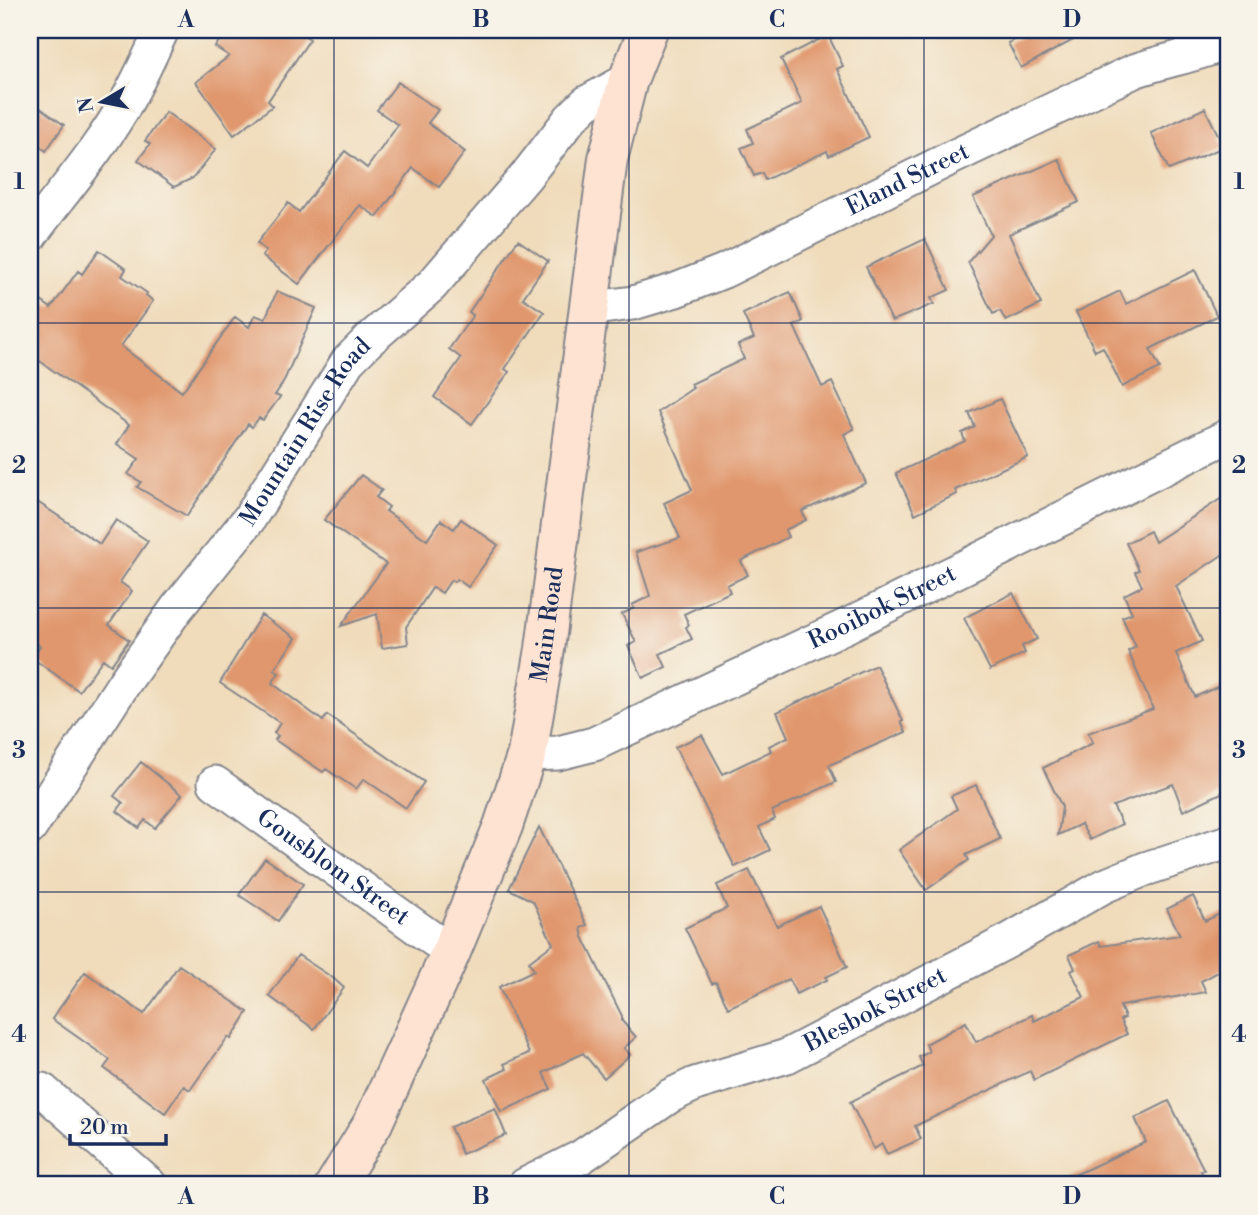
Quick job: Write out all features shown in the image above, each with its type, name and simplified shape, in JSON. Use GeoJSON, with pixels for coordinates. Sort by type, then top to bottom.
{"type":"FeatureCollection","features":[{"type":"Feature","properties":{"kind":"main road","name":"Main Road"},"geometry":{"type":"LineString","coordinates":[[335,1185],[373,1123],[451,953],[503,826],[527,754],[545,649],[608,159],[628,80],[648,30]]}},
{"type":"Feature","properties":{"kind":"street"},"geometry":{"type":"LineString","coordinates":[[30,236],[77,176],[128,100],[162,30]]}},
{"type":"Feature","properties":{"kind":"street","name":"Eland Street"},"geometry":{"type":"LineString","coordinates":[[587,309],[633,303],[724,271],[1134,71],[1165,60],[1210,50],[1228,42]]}},
{"type":"Feature","properties":{"kind":"street","name":"Mountain Rise Road"},"geometry":{"type":"LineString","coordinates":[[30,828],[124,683],[177,608],[249,519],[348,361],[442,275],[526,176],[569,119],[586,103],[628,80]]}},
{"type":"Feature","properties":{"kind":"street","name":"Rooibok Street"},"geometry":{"type":"LineString","coordinates":[[527,754],[558,753],[594,744],[848,625],[1228,436]]}},
{"type":"Feature","properties":{"kind":"street","name":"Gousblom Street"},"geometry":{"type":"LineString","coordinates":[[215,783],[451,953]]}},
{"type":"Feature","properties":{"kind":"street","name":"Blesbok Street"},"geometry":{"type":"LineString","coordinates":[[525,1185],[581,1157],[670,1096],[695,1084],[787,1056],[1008,941],[1104,886],[1145,869],[1228,842]]}},
{"type":"Feature","properties":{"kind":"street"},"geometry":{"type":"LineString","coordinates":[[42,1090],[149,1185]]}},
{"type":"Feature","properties":{"kind":"building"},"geometry":{"type":"Polygon","coordinates":[[[227,30],[295,30],[310,39],[268,101],[273,106],[234,135],[196,82],[229,56],[215,47],[227,30]]]}},
{"type":"Feature","properties":{"kind":"building"},"geometry":{"type":"Polygon","coordinates":[[[1034,30],[1092,30],[1021,68],[1008,43],[1034,30]]]}},
{"type":"Feature","properties":{"kind":"building"},"geometry":{"type":"Polygon","coordinates":[[[828,35],[843,66],[837,69],[869,137],[829,156],[827,151],[765,180],[762,173],[754,176],[741,148],[753,143],[747,129],[802,103],[781,59],[828,35]]]}},
{"type":"Feature","properties":{"kind":"building"},"geometry":{"type":"Polygon","coordinates":[[[398,82],[438,110],[428,123],[465,152],[439,187],[413,168],[377,217],[360,205],[299,284],[262,256],[266,251],[257,243],[288,203],[299,212],[345,151],[367,168],[398,125],[377,110],[398,82]]]}},
{"type":"Feature","properties":{"kind":"building"},"geometry":{"type":"Polygon","coordinates":[[[39,107],[64,125],[46,151],[30,139],[30,121],[39,107]]]}},
{"type":"Feature","properties":{"kind":"building"},"geometry":{"type":"Polygon","coordinates":[[[1205,108],[1224,147],[1169,170],[1151,133],[1205,108]]]}},
{"type":"Feature","properties":{"kind":"building"},"geometry":{"type":"Polygon","coordinates":[[[166,112],[216,149],[193,178],[174,187],[138,160],[150,144],[145,141],[166,112]]]}},
{"type":"Feature","properties":{"kind":"building"},"geometry":{"type":"Polygon","coordinates":[[[1059,159],[1079,202],[1009,234],[1041,304],[1006,321],[1000,311],[993,314],[968,262],[991,235],[973,197],[1059,159]]]}},
{"type":"Feature","properties":{"kind":"building"},"geometry":{"type":"Polygon","coordinates":[[[925,239],[949,290],[931,298],[934,304],[892,321],[866,267],[925,239]]]}},
{"type":"Feature","properties":{"kind":"building"},"geometry":{"type":"Polygon","coordinates":[[[518,240],[548,261],[523,298],[544,312],[505,369],[509,372],[472,424],[434,397],[461,358],[449,349],[473,315],[469,312],[518,240]]]}},
{"type":"Feature","properties":{"kind":"building"},"geometry":{"type":"Polygon","coordinates":[[[99,250],[126,269],[122,276],[147,293],[153,301],[121,346],[182,392],[235,317],[249,327],[255,315],[265,319],[277,291],[316,308],[283,383],[275,395],[280,397],[263,420],[259,418],[252,427],[248,424],[187,516],[137,487],[141,482],[128,474],[139,459],[117,444],[129,425],[30,354],[30,316],[41,301],[51,308],[78,271],[82,274],[99,250]]]}},
{"type":"Feature","properties":{"kind":"building"},"geometry":{"type":"Polygon","coordinates":[[[1195,270],[1217,316],[1150,349],[1160,368],[1122,387],[1103,347],[1095,351],[1076,312],[1120,291],[1126,304],[1195,270]]]}},
{"type":"Feature","properties":{"kind":"building"},"geometry":{"type":"Polygon","coordinates":[[[790,292],[803,321],[794,326],[822,387],[832,382],[854,429],[844,434],[866,483],[802,511],[806,520],[785,530],[788,537],[741,561],[748,575],[727,585],[730,592],[684,614],[692,639],[660,654],[666,667],[643,678],[628,646],[636,642],[622,614],[634,608],[632,605],[650,596],[636,552],[680,538],[664,503],[692,490],[658,412],[693,388],[691,384],[744,359],[738,345],[754,338],[743,314],[790,292]]]}},
{"type":"Feature","properties":{"kind":"building"},"geometry":{"type":"Polygon","coordinates":[[[1000,399],[1028,457],[955,490],[957,494],[915,514],[896,473],[965,441],[962,433],[975,427],[969,413],[1000,399]]]}},
{"type":"Feature","properties":{"kind":"building"},"geometry":{"type":"Polygon","coordinates":[[[361,475],[382,490],[376,497],[389,507],[386,511],[427,540],[441,520],[454,529],[461,519],[498,545],[468,587],[457,579],[454,582],[451,580],[442,593],[433,587],[406,627],[408,644],[382,648],[377,614],[341,626],[386,564],[324,520],[361,475]]]}},
{"type":"Feature","properties":{"kind":"building"},"geometry":{"type":"Polygon","coordinates":[[[1228,494],[1228,551],[1176,586],[1202,641],[1176,653],[1195,697],[1228,682],[1228,790],[1183,811],[1173,784],[1113,806],[1122,824],[1090,840],[1081,824],[1058,835],[1062,807],[1043,768],[1093,743],[1088,733],[1153,709],[1128,651],[1136,647],[1122,617],[1132,613],[1124,595],[1142,586],[1135,572],[1139,570],[1126,543],[1150,531],[1155,542],[1228,494]]]}},
{"type":"Feature","properties":{"kind":"building"},"geometry":{"type":"Polygon","coordinates":[[[30,497],[100,544],[116,520],[148,541],[120,582],[132,591],[109,625],[129,640],[111,665],[103,659],[79,691],[32,658],[40,646],[30,639],[30,497]]]}},
{"type":"Feature","properties":{"kind":"building"},"geometry":{"type":"Polygon","coordinates":[[[1013,593],[1037,639],[1022,646],[1025,653],[990,670],[964,618],[1013,593]]]}},
{"type":"Feature","properties":{"kind":"building"},"geometry":{"type":"Polygon","coordinates":[[[261,615],[296,638],[274,670],[279,673],[272,683],[323,721],[327,715],[424,782],[406,808],[364,779],[356,789],[326,769],[323,772],[275,740],[278,736],[274,733],[280,723],[220,683],[261,615]]]}},
{"type":"Feature","properties":{"kind":"building"},"geometry":{"type":"Polygon","coordinates":[[[876,665],[906,732],[829,765],[836,782],[772,811],[775,819],[759,827],[770,850],[735,867],[675,747],[702,735],[723,774],[771,751],[769,746],[788,737],[777,712],[876,665]]]}},
{"type":"Feature","properties":{"kind":"building"},"geometry":{"type":"Polygon","coordinates":[[[141,762],[182,795],[155,828],[145,820],[139,828],[117,811],[123,803],[114,796],[141,762]]]}},
{"type":"Feature","properties":{"kind":"building"},"geometry":{"type":"Polygon","coordinates":[[[976,785],[1000,839],[966,855],[969,860],[926,890],[899,850],[957,809],[951,796],[976,785]]]}},
{"type":"Feature","properties":{"kind":"building"},"geometry":{"type":"Polygon","coordinates":[[[539,827],[587,925],[581,928],[583,937],[622,1016],[622,1021],[636,1037],[624,1048],[630,1055],[604,1078],[583,1053],[543,1073],[551,1089],[501,1112],[486,1079],[507,1069],[504,1064],[529,1053],[499,987],[534,970],[529,962],[553,944],[533,901],[509,889],[539,827]]]}},
{"type":"Feature","properties":{"kind":"building"},"geometry":{"type":"Polygon","coordinates":[[[265,858],[303,884],[278,921],[239,895],[265,858]]]}},
{"type":"Feature","properties":{"kind":"building"},"geometry":{"type":"Polygon","coordinates":[[[749,870],[777,926],[819,906],[847,967],[826,977],[827,980],[796,994],[789,979],[728,1008],[716,982],[712,984],[685,928],[727,908],[717,885],[749,870]]]}},
{"type":"Feature","properties":{"kind":"building"},"geometry":{"type":"Polygon","coordinates":[[[1193,896],[1205,921],[1228,910],[1228,967],[1201,981],[1206,992],[1120,1006],[1125,1018],[1120,1020],[1127,1034],[1034,1080],[1030,1071],[915,1126],[921,1139],[887,1154],[882,1144],[874,1149],[850,1102],[923,1066],[919,1057],[929,1052],[926,1044],[966,1022],[976,1042],[1032,1015],[1034,1021],[1084,997],[1071,971],[1075,969],[1069,955],[1099,941],[1101,946],[1180,935],[1167,909],[1193,896]]]}},
{"type":"Feature","properties":{"kind":"building"},"geometry":{"type":"Polygon","coordinates":[[[298,955],[344,988],[314,1029],[269,996],[298,955]]]}},
{"type":"Feature","properties":{"kind":"building"},"geometry":{"type":"Polygon","coordinates":[[[179,965],[248,1012],[231,1039],[228,1037],[190,1090],[184,1086],[165,1113],[104,1068],[110,1060],[52,1019],[85,972],[144,1014],[179,965]]]}},
{"type":"Feature","properties":{"kind":"building"},"geometry":{"type":"Polygon","coordinates":[[[1169,1101],[1204,1170],[1201,1171],[1208,1185],[1053,1185],[1146,1142],[1135,1118],[1169,1101]]]}},
{"type":"Feature","properties":{"kind":"building"},"geometry":{"type":"Polygon","coordinates":[[[495,1108],[506,1135],[462,1154],[450,1127],[495,1108]]]}}]}
